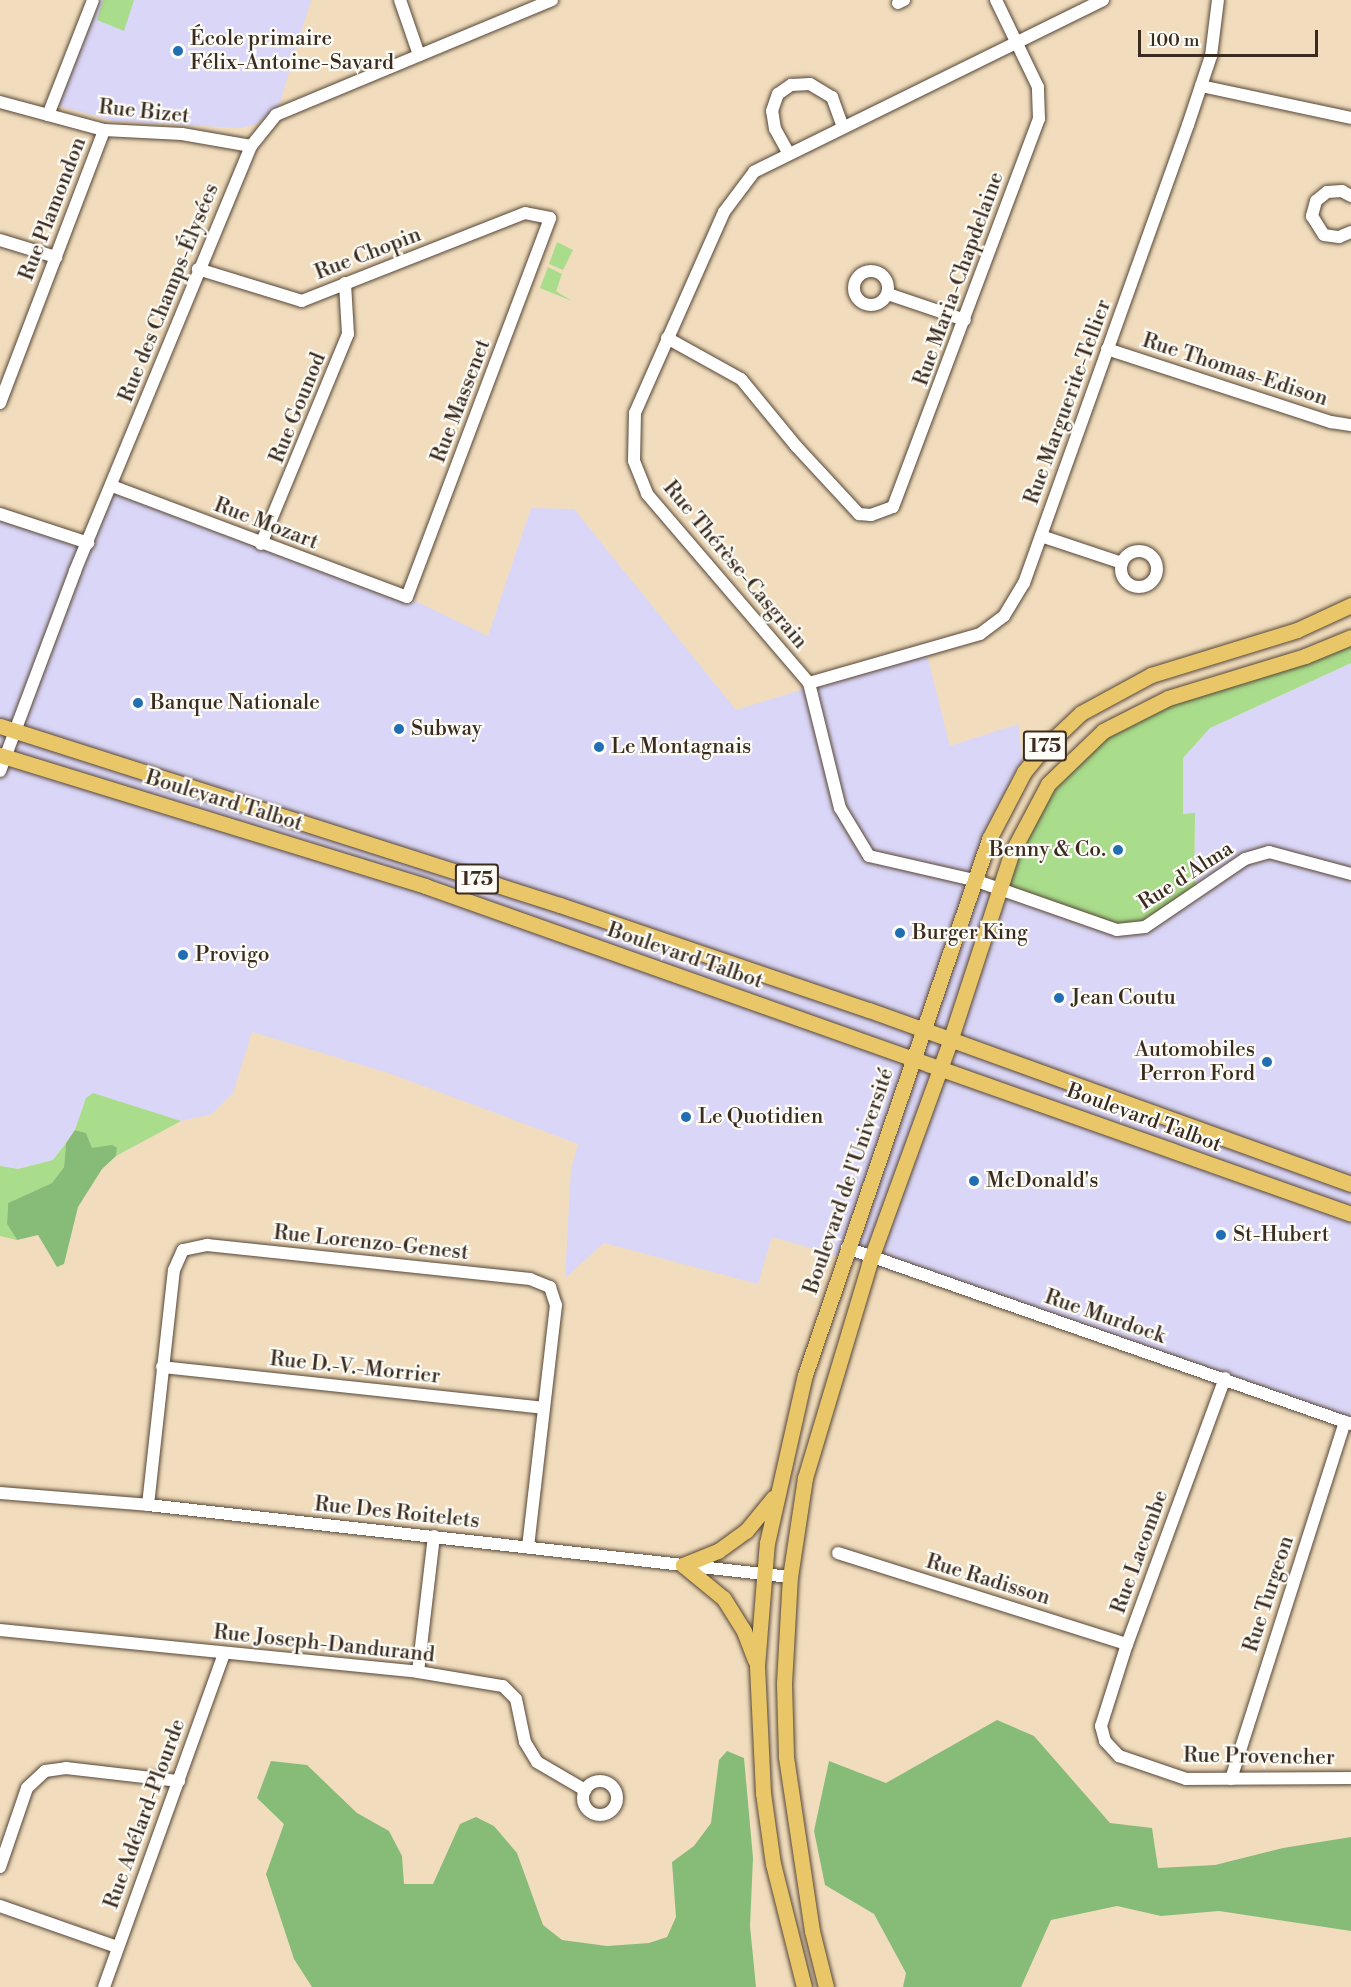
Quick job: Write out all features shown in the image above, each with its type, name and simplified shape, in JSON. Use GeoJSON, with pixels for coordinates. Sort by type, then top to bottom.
{"type":"FeatureCollection","features":[{"type":"Feature","properties":{"kind":"main road","name":"Boulevard de l'Université"},"geometry":{"type":"LineString","coordinates":[[804,1987],[773,1864],[763,1793],[757,1665],[764,1575],[775,1496],[805,1375],[989,839],[1024,772],[1041,751],[1081,713],[1151,675],[1297,630],[1351,605]]}},
{"type":"Feature","properties":{"kind":"main road","name":"175"},"geometry":{"type":"LineString","coordinates":[[940,1068],[998,890],[1027,818],[1048,784],[1103,730],[1168,698],[1305,656],[1351,637]]}},
{"type":"Feature","properties":{"kind":"main road","name":"Boulevard Talbot"},"geometry":{"type":"LineString","coordinates":[[7,728],[560,905],[923,1031],[1351,1184]]}},
{"type":"Feature","properties":{"kind":"main road","name":"Boulevard Talbot"},"geometry":{"type":"LineString","coordinates":[[3,755],[425,886],[1351,1214]]}},
{"type":"Feature","properties":{"kind":"main road"},"geometry":{"type":"LineString","coordinates":[[826,1987],[806,1897],[786,1756],[784,1683],[790,1577],[806,1478],[871,1257],[940,1068]]}},
{"type":"Feature","properties":{"kind":"main road"},"geometry":{"type":"LineString","coordinates":[[757,1665],[744,1631],[723,1598],[683,1565],[718,1551],[746,1531],[775,1496]]}},
{"type":"Feature","properties":{"kind":"street"},"geometry":{"type":"LineString","coordinates":[[48,115],[93,0]]}},
{"type":"Feature","properties":{"kind":"street"},"geometry":{"type":"LineString","coordinates":[[400,0],[420,55]]}},
{"type":"Feature","properties":{"kind":"street","name":"Rue des Champs-Élysées"},"geometry":{"type":"LineString","coordinates":[[0,771],[7,728],[112,486],[198,269],[251,146],[276,115],[552,0]]}},
{"type":"Feature","properties":{"kind":"street","name":"Rue Maria-Chapdelaine"},"geometry":{"type":"LineString","coordinates":[[667,338],[733,372],[849,507],[859,514],[871,515],[893,507],[899,499],[1039,119],[1038,87],[996,0]]}},
{"type":"Feature","properties":{"kind":"street","name":"Rue Thérèse-Casgrain"},"geometry":{"type":"LineString","coordinates":[[974,880],[869,856],[840,808],[809,683],[654,503],[642,483],[631,448],[635,413],[667,338],[736,193],[754,172],[1103,0]]}},
{"type":"Feature","properties":{"kind":"street","name":"Rue Marguerite-Tellier"},"geometry":{"type":"LineString","coordinates":[[809,683],[980,634],[1004,616],[1024,583],[1211,56],[1218,0]]}},
{"type":"Feature","properties":{"kind":"street"},"geometry":{"type":"LineString","coordinates":[[789,154],[775,129],[772,111],[778,94],[791,85],[810,84],[832,98],[843,127]]}},
{"type":"Feature","properties":{"kind":"street"},"geometry":{"type":"LineString","coordinates":[[1201,86],[1351,118]]}},
{"type":"Feature","properties":{"kind":"street","name":"Rue Bizet"},"geometry":{"type":"LineString","coordinates":[[0,102],[104,130],[182,134],[251,146]]}},
{"type":"Feature","properties":{"kind":"street","name":"Rue Plamondon"},"geometry":{"type":"LineString","coordinates":[[0,402],[4,382],[56,257],[104,130]]}},
{"type":"Feature","properties":{"kind":"street"},"geometry":{"type":"LineString","coordinates":[[1350,191],[1327,192],[1316,201],[1312,216],[1324,235],[1340,237],[1351,232]]}},
{"type":"Feature","properties":{"kind":"street","name":"Rue Chopin"},"geometry":{"type":"LineString","coordinates":[[198,269],[302,301],[525,213],[550,218]]}},
{"type":"Feature","properties":{"kind":"street","name":"Rue Massenet"},"geometry":{"type":"LineString","coordinates":[[407,597],[550,218]]}},
{"type":"Feature","properties":{"kind":"street"},"geometry":{"type":"LineString","coordinates":[[0,240],[56,257]]}},
{"type":"Feature","properties":{"kind":"street","name":"Rue Gounod"},"geometry":{"type":"LineString","coordinates":[[261,544],[348,334],[345,283]]}},
{"type":"Feature","properties":{"kind":"street"},"geometry":{"type":"LineString","coordinates":[[888,294],[964,320]]}},
{"type":"Feature","properties":{"kind":"street","name":"Rue Thomas-Edison"},"geometry":{"type":"LineString","coordinates":[[1107,349],[1330,422],[1351,425]]}},
{"type":"Feature","properties":{"kind":"street","name":"Rue Mozart"},"geometry":{"type":"LineString","coordinates":[[112,486],[261,544],[407,597]]}},
{"type":"Feature","properties":{"kind":"street"},"geometry":{"type":"LineString","coordinates":[[0,514],[88,543]]}},
{"type":"Feature","properties":{"kind":"street"},"geometry":{"type":"LineString","coordinates":[[1041,536],[1122,563]]}},
{"type":"Feature","properties":{"kind":"street","name":"Rue d'Alma"},"geometry":{"type":"LineString","coordinates":[[974,880],[1117,930],[1145,927],[1245,859],[1269,852],[1351,874]]}},
{"type":"Feature","properties":{"kind":"street","name":"Rue Lorenzo-Genest"},"geometry":{"type":"LineString","coordinates":[[148,1505],[176,1258],[193,1246],[531,1279],[542,1281],[555,1295],[528,1546]]}},
{"type":"Feature","properties":{"kind":"street","name":"Rue Murdock"},"geometry":{"type":"LineString","coordinates":[[847,1248],[1225,1378],[1348,1423]]}},
{"type":"Feature","properties":{"kind":"street","name":"Rue D.-V.-Morrier"},"geometry":{"type":"LineString","coordinates":[[162,1367],[544,1408]]}},
{"type":"Feature","properties":{"kind":"street","name":"Rue Lacombe"},"geometry":{"type":"LineString","coordinates":[[1105,1741],[1101,1726],[1127,1644],[1225,1378]]}},
{"type":"Feature","properties":{"kind":"street","name":"Rue Turgeon"},"geometry":{"type":"LineString","coordinates":[[1232,1779],[1348,1423]]}},
{"type":"Feature","properties":{"kind":"street","name":"Rue Des Roitelets"},"geometry":{"type":"LineString","coordinates":[[0,1493],[148,1505],[790,1577]]}},
{"type":"Feature","properties":{"kind":"street"},"geometry":{"type":"LineString","coordinates":[[418,1672],[434,1536]]}},
{"type":"Feature","properties":{"kind":"street","name":"Rue Radisson"},"geometry":{"type":"LineString","coordinates":[[837,1553],[1127,1644]]}},
{"type":"Feature","properties":{"kind":"street","name":"Rue Joseph-Dandurand"},"geometry":{"type":"LineString","coordinates":[[0,1630],[418,1672],[493,1683],[511,1691],[525,1742],[537,1762],[585,1790]]}},
{"type":"Feature","properties":{"kind":"street","name":"Rue Adélard-Plourde"},"geometry":{"type":"LineString","coordinates":[[104,1987],[224,1654]]}},
{"type":"Feature","properties":{"kind":"street","name":"Rue Provencher"},"geometry":{"type":"LineString","coordinates":[[1105,1741],[1119,1756],[1156,1771],[1186,1779],[1351,1778]]}},
{"type":"Feature","properties":{"kind":"street"},"geometry":{"type":"LineString","coordinates":[[0,1867],[27,1788],[45,1771],[66,1768],[179,1782]]}},
{"type":"Feature","properties":{"kind":"street"},"geometry":{"type":"LineString","coordinates":[[0,1906],[117,1947]]}},
{"type":"Feature","properties":{"kind":"shaded area"},"geometry":{"type":"Polygon","coordinates":[[[93,0],[311,0],[278,109],[254,125],[240,128],[113,121],[53,104],[93,0]]]}},
{"type":"Feature","properties":{"kind":"shaded area"},"geometry":{"type":"Polygon","coordinates":[[[112,486],[407,597],[488,636],[531,508],[574,509],[736,710],[926,651],[950,746],[1018,724],[1024,772],[974,880],[1197,891],[1194,877],[1195,813],[1183,815],[1183,758],[1210,728],[1351,663],[1351,1424],[1000,1302],[772,1237],[758,1284],[604,1243],[565,1278],[571,1169],[578,1144],[388,1073],[252,1032],[233,1093],[212,1114],[181,1121],[93,1093],[86,1098],[75,1130],[53,1160],[17,1169],[0,1166],[0,515],[88,542],[112,486]]]}},
{"type":"Feature","properties":{"kind":"green space"},"geometry":{"type":"Polygon","coordinates":[[[103,0],[134,0],[124,31],[97,20],[103,0]]]}},
{"type":"Feature","properties":{"kind":"green space"},"geometry":{"type":"Polygon","coordinates":[[[557,242],[573,250],[563,270],[549,264],[557,242]]]}},
{"type":"Feature","properties":{"kind":"green space"},"geometry":{"type":"Polygon","coordinates":[[[548,267],[562,274],[556,291],[572,301],[540,288],[548,267]]]}},
{"type":"Feature","properties":{"kind":"green space"},"geometry":{"type":"Polygon","coordinates":[[[1351,637],[1351,663],[1210,728],[1183,758],[1183,814],[1195,813],[1194,877],[1198,891],[1145,927],[1117,930],[998,890],[1048,784],[1123,718],[1351,637]]]}},
{"type":"Feature","properties":{"kind":"green space"},"geometry":{"type":"Polygon","coordinates":[[[93,1093],[181,1121],[116,1156],[117,1148],[92,1148],[86,1133],[75,1130],[86,1098],[93,1093]]]}},
{"type":"Feature","properties":{"kind":"green space"},"geometry":{"type":"Polygon","coordinates":[[[75,1130],[86,1133],[92,1148],[112,1145],[117,1148],[116,1156],[102,1169],[78,1207],[64,1264],[57,1267],[38,1235],[17,1240],[7,1224],[8,1203],[52,1183],[64,1167],[66,1143],[75,1130]]]}},
{"type":"Feature","properties":{"kind":"green space"},"geometry":{"type":"Polygon","coordinates":[[[66,1143],[64,1167],[52,1183],[8,1203],[7,1224],[17,1240],[0,1236],[0,1166],[18,1169],[53,1160],[66,1143]]]}},
{"type":"Feature","properties":{"kind":"green space"},"geometry":{"type":"Polygon","coordinates":[[[997,1720],[1034,1736],[1110,1823],[1152,1828],[1158,1868],[1215,1865],[1283,1848],[1351,1837],[1351,1931],[1219,1911],[1161,1916],[1117,1906],[1051,1920],[1021,1987],[903,1987],[906,1973],[874,1914],[825,1885],[814,1831],[829,1761],[886,1783],[997,1720]]]}},
{"type":"Feature","properties":{"kind":"green space"},"geometry":{"type":"Polygon","coordinates":[[[727,1751],[744,1758],[753,1858],[750,1926],[756,1987],[312,1987],[294,1959],[266,1874],[284,1824],[257,1798],[271,1761],[307,1765],[357,1813],[389,1831],[402,1856],[404,1884],[433,1884],[460,1824],[476,1817],[494,1826],[517,1853],[543,1925],[562,1940],[607,1946],[649,1943],[667,1937],[676,1917],[672,1862],[694,1846],[711,1823],[719,1760],[727,1751]]]}},
{"type":"Feature","properties":{"kind":"place","name":"École primaire Félix-Antoine-Savard"},"geometry":{"type":"Point","coordinates":[178,51]}},
{"type":"Feature","properties":{"kind":"place","name":"Banque Nationale"},"geometry":{"type":"Point","coordinates":[138,703]}},
{"type":"Feature","properties":{"kind":"place","name":"Subway"},"geometry":{"type":"Point","coordinates":[399,729]}},
{"type":"Feature","properties":{"kind":"place","name":"Le Montagnais"},"geometry":{"type":"Point","coordinates":[599,747]}},
{"type":"Feature","properties":{"kind":"place","name":"Benny & Co."},"geometry":{"type":"Point","coordinates":[1118,850]}},
{"type":"Feature","properties":{"kind":"place","name":"Burger King"},"geometry":{"type":"Point","coordinates":[900,933]}},
{"type":"Feature","properties":{"kind":"place","name":"Provigo"},"geometry":{"type":"Point","coordinates":[183,955]}},
{"type":"Feature","properties":{"kind":"place","name":"Jean Coutu"},"geometry":{"type":"Point","coordinates":[1059,998]}},
{"type":"Feature","properties":{"kind":"place","name":"Automobiles Perron Ford"},"geometry":{"type":"Point","coordinates":[1267,1062]}},
{"type":"Feature","properties":{"kind":"place","name":"Le Quotidien"},"geometry":{"type":"Point","coordinates":[686,1117]}},
{"type":"Feature","properties":{"kind":"place","name":"McDonald's"},"geometry":{"type":"Point","coordinates":[974,1181]}},
{"type":"Feature","properties":{"kind":"place","name":"St-Hubert"},"geometry":{"type":"Point","coordinates":[1221,1235]}}]}
